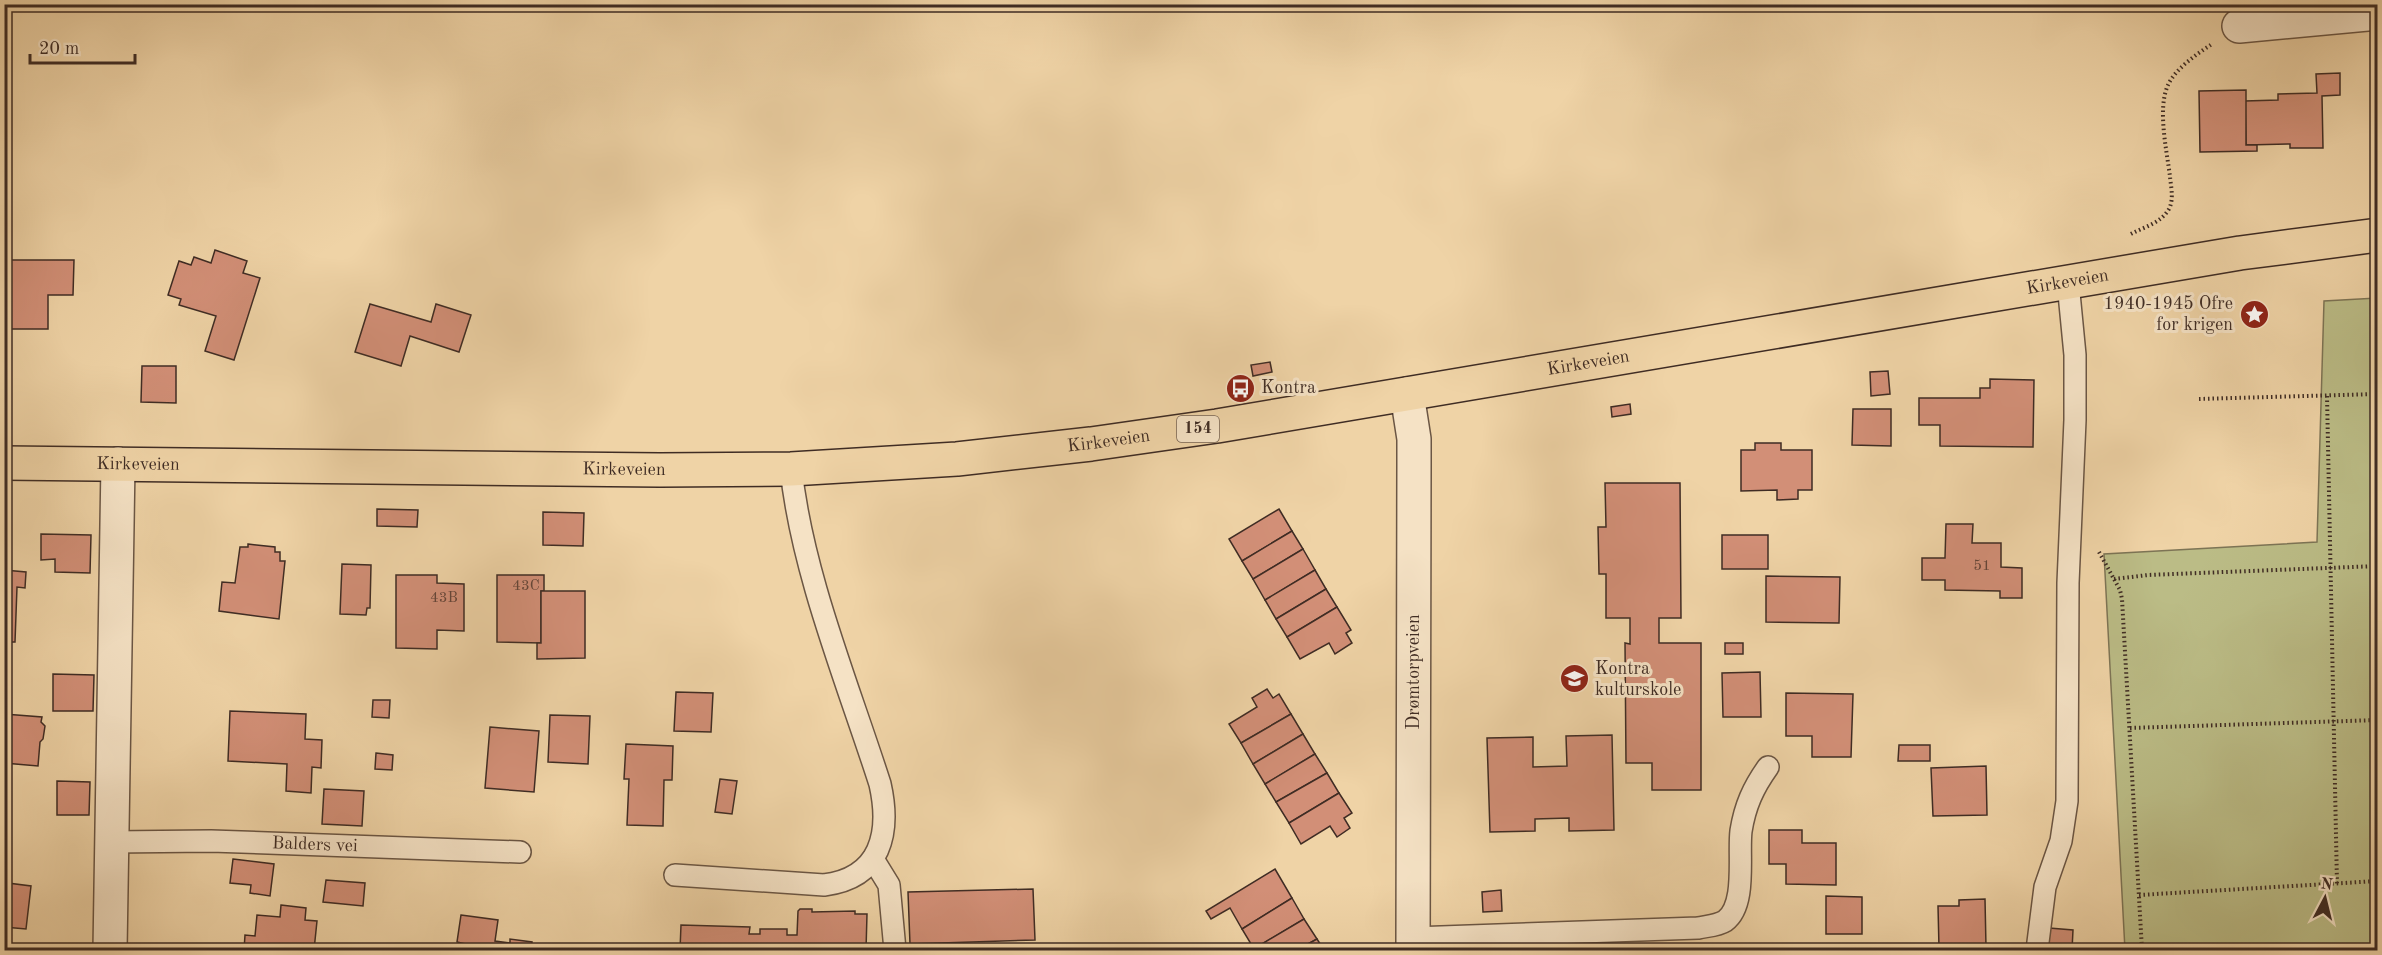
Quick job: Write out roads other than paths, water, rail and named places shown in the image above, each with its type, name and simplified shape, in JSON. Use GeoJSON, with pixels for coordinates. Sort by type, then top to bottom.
{"type":"FeatureCollection","features":[{"type":"Feature","properties":{"kind":"main road","name":"Kirkeveien"},"geometry":{"type":"LineString","coordinates":[[4,463],[671,470],[791,469],[957,459],[1091,444],[1407,394],[2068,284],[2240,253],[2378,235]]}},
{"type":"Feature","properties":{"kind":"street"},"geometry":{"type":"LineString","coordinates":[[2239,26],[2378,13]]}},
{"type":"Feature","properties":{"kind":"street","name":"Drømtorpveien"},"geometry":{"type":"LineString","coordinates":[[1407,394],[1414,439],[1413,944]]}},
{"type":"Feature","properties":{"kind":"street"},"geometry":{"type":"LineString","coordinates":[[110,951],[118,464]]}},
{"type":"Feature","properties":{"kind":"lane"},"geometry":{"type":"LineString","coordinates":[[2037,951],[2045,887],[2061,841],[2067,801],[2067,583],[2075,420],[2075,355],[2068,284]]}},
{"type":"Feature","properties":{"kind":"lane"},"geometry":{"type":"LineString","coordinates":[[675,875],[838,884],[854,877],[866,868],[873,859],[884,831],[884,802],[804,542],[791,469]]}},
{"type":"Feature","properties":{"kind":"lane"},"geometry":{"type":"LineString","coordinates":[[1413,944],[1698,927],[1725,920],[1733,911],[1738,899],[1741,835],[1747,802],[1767,767]]}},
{"type":"Feature","properties":{"kind":"lane","name":"Balders vei"},"geometry":{"type":"LineString","coordinates":[[111,842],[211,841],[520,852]]}},
{"type":"Feature","properties":{"kind":"lane"},"geometry":{"type":"LineString","coordinates":[[873,859],[889,885],[895,951]]}},
{"type":"Feature","properties":{"kind":"place","name":"1940-1945 Ofre for krigen"},"geometry":{"type":"Point","coordinates":[2254,314]}},
{"type":"Feature","properties":{"kind":"place","name":"Kontra"},"geometry":{"type":"Point","coordinates":[1240,388]}},
{"type":"Feature","properties":{"kind":"place","name":"Kontra kulturskole"},"geometry":{"type":"Point","coordinates":[1574,679]}}]}
